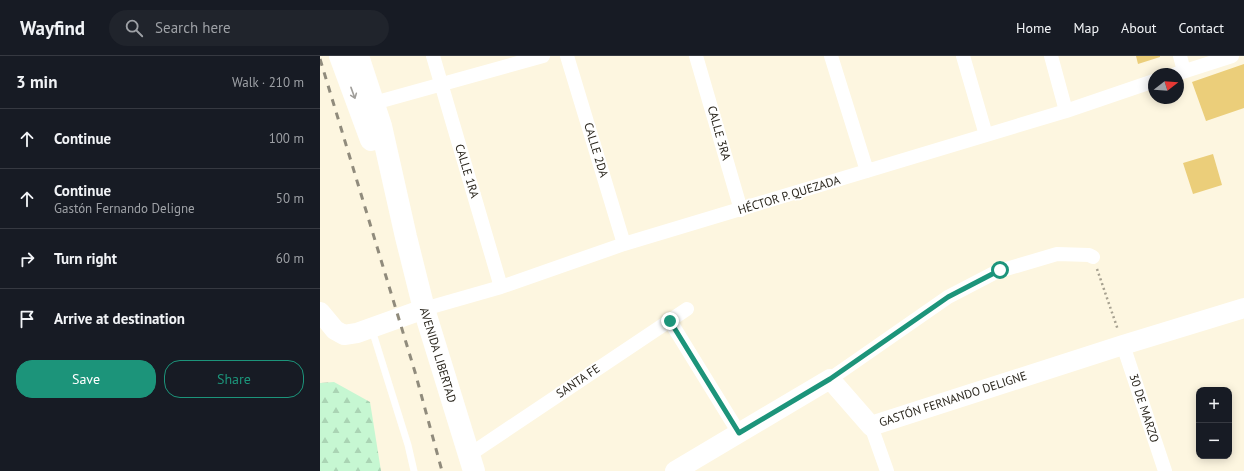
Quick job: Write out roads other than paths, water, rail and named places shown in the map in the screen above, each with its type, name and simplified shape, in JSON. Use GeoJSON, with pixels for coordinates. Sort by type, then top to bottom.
{"type":"FeatureCollection","features":[{"type":"Feature","properties":{"kind":"main road"},"geometry":{"type":"LineString","coordinates":[[340,56],[406,237]]}},
{"type":"Feature","properties":{"kind":"main road"},"geometry":{"type":"LineString","coordinates":[[358,56],[381,126],[406,237]]}},
{"type":"Feature","properties":{"kind":"main road","name":"AVENIDA LIBERTAD"},"geometry":{"type":"LineString","coordinates":[[406,237],[424,309],[471,463]]}},
{"type":"Feature","properties":{"kind":"street","name":"CALLE 1RA"},"geometry":{"type":"LineString","coordinates":[[433,56],[501,287]]}},
{"type":"Feature","properties":{"kind":"street"},"geometry":{"type":"LineString","coordinates":[[374,103],[543,56]]}},
{"type":"Feature","properties":{"kind":"street","name":"CALLE 2DA"},"geometry":{"type":"LineString","coordinates":[[567,56],[624,244]]}},
{"type":"Feature","properties":{"kind":"street","name":"CALLE 3RA"},"geometry":{"type":"LineString","coordinates":[[696,56],[741,210]]}},
{"type":"Feature","properties":{"kind":"street"},"geometry":{"type":"LineString","coordinates":[[831,56],[867,171]]}},
{"type":"Feature","properties":{"kind":"street"},"geometry":{"type":"LineString","coordinates":[[963,56],[986,135]]}},
{"type":"Feature","properties":{"kind":"street"},"geometry":{"type":"LineString","coordinates":[[1051,56],[1066,111]]}},
{"type":"Feature","properties":{"kind":"street"},"geometry":{"type":"LineString","coordinates":[[1180,56],[1180,68]]}},
{"type":"Feature","properties":{"kind":"street"},"geometry":{"type":"LineString","coordinates":[[1184,72],[1232,56]]}},
{"type":"Feature","properties":{"kind":"street","name":"HÉCTOR P. QUEZADA"},"geometry":{"type":"LineString","coordinates":[[424,309],[501,287],[624,244],[1066,111],[1148,83]]}},
{"type":"Feature","properties":{"kind":"street"},"geometry":{"type":"LineString","coordinates":[[674,471],[830,379],[948,297],[1000,270],[1057,254],[1089,254],[1094,257]]}},
{"type":"Feature","properties":{"kind":"street","name":"GASTÓN FERNANDO DELIGNE"},"geometry":{"type":"LineString","coordinates":[[830,379],[871,426],[1123,345],[1244,308]]}},
{"type":"Feature","properties":{"kind":"street"},"geometry":{"type":"LineString","coordinates":[[320,312],[335,330],[344,335],[358,333],[424,309]]}},
{"type":"Feature","properties":{"kind":"street","name":"SANTA FE"},"geometry":{"type":"LineString","coordinates":[[471,463],[667,321],[670,321],[687,309]]}},
{"type":"Feature","properties":{"kind":"street"},"geometry":{"type":"LineString","coordinates":[[670,321],[739,433]]}},
{"type":"Feature","properties":{"kind":"street","name":"30 DE MARZO"},"geometry":{"type":"LineString","coordinates":[[1123,345],[1165,471]]}},
{"type":"Feature","properties":{"kind":"street"},"geometry":{"type":"LineString","coordinates":[[871,426],[886,471]]}},
{"type":"Feature","properties":{"kind":"lane"},"geometry":{"type":"LineString","coordinates":[[372,328],[408,445],[414,471]]}},
{"type":"Feature","properties":{"kind":"railway"},"geometry":{"type":"LineString","coordinates":[[320,59],[415,372],[442,471]]}}]}
